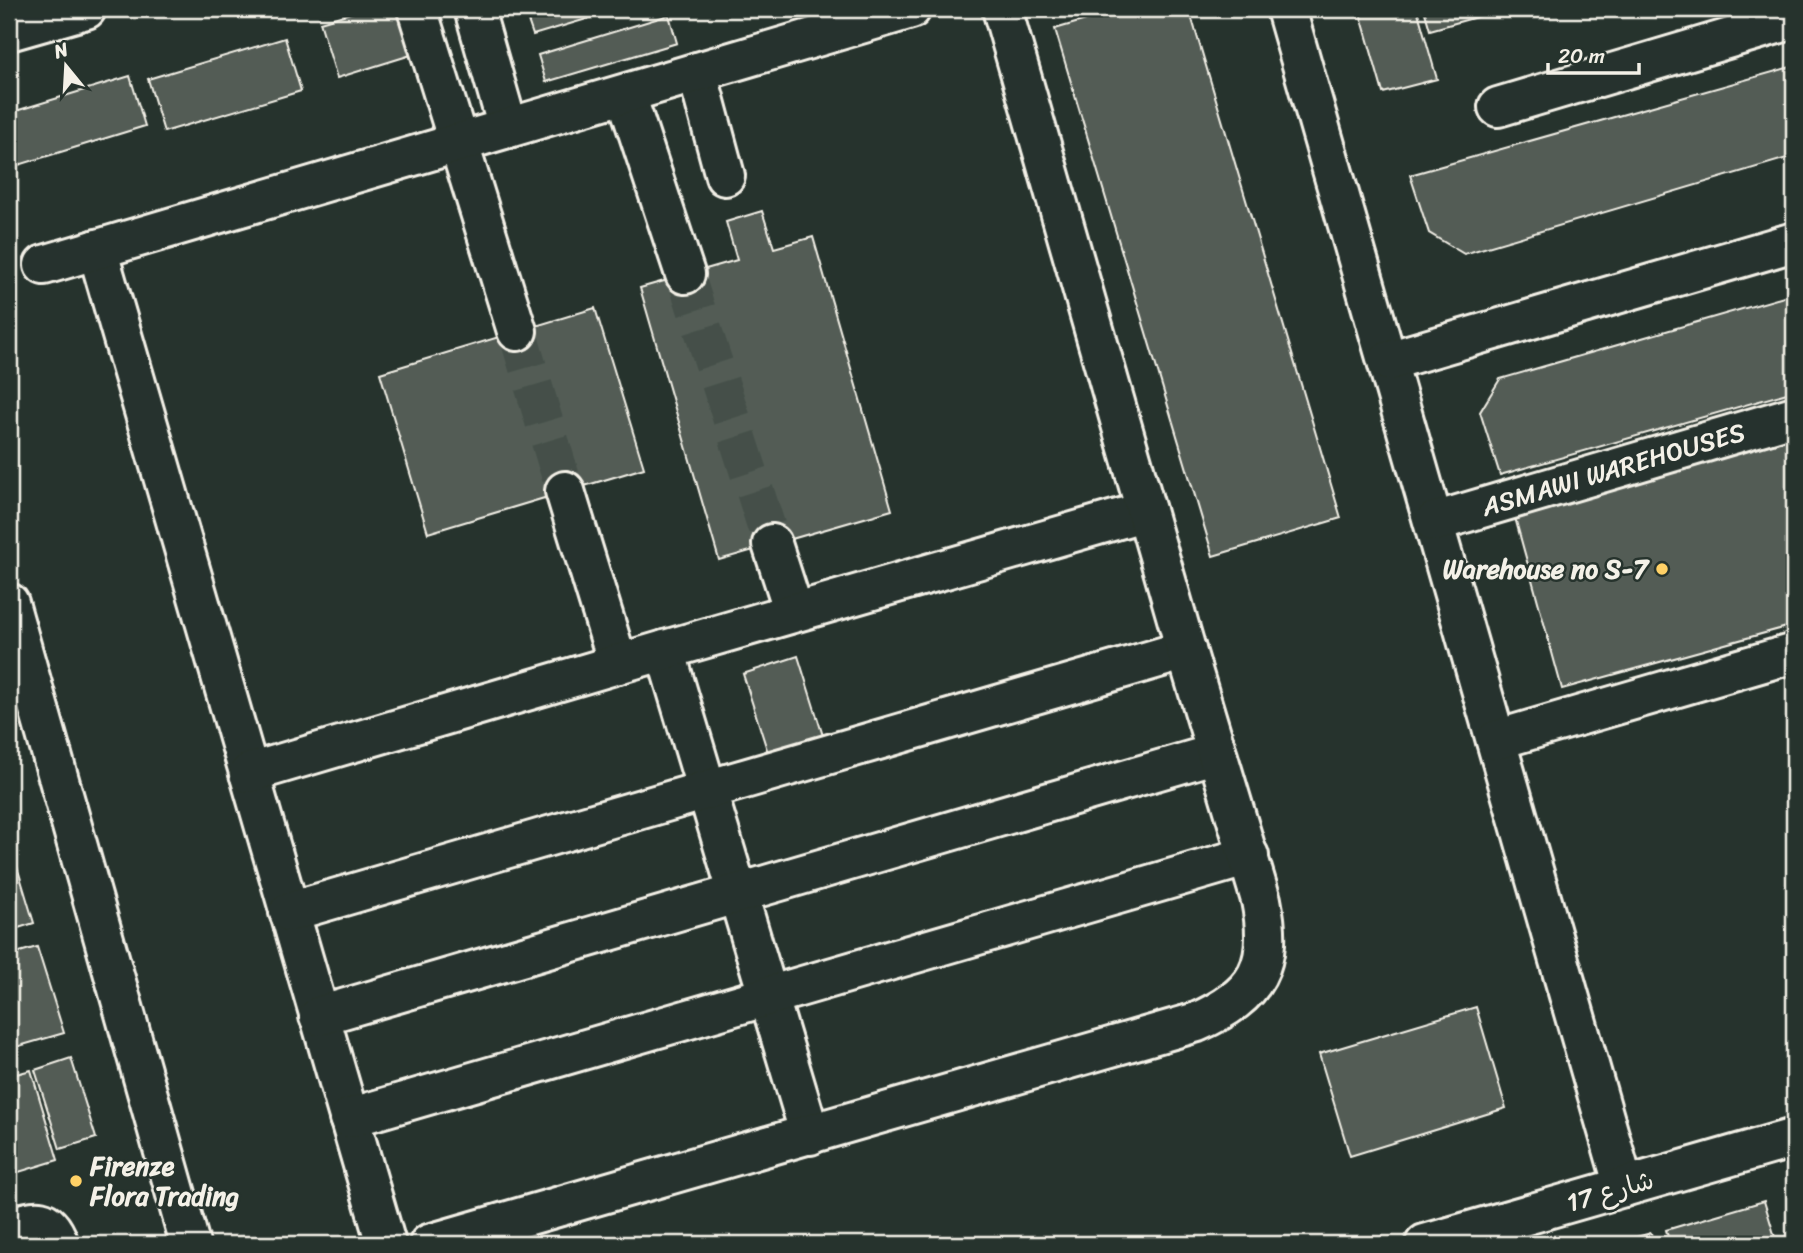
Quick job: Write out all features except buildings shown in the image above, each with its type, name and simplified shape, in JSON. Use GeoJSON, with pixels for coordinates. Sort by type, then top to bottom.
{"type":"FeatureCollection","features":[{"type":"Feature","properties":{"kind":"street"},"geometry":{"type":"LineString","coordinates":[[417,9],[517,331]]}},
{"type":"Feature","properties":{"kind":"street"},"geometry":{"type":"LineString","coordinates":[[474,9],[508,128]]}},
{"type":"Feature","properties":{"kind":"street"},"geometry":{"type":"LineString","coordinates":[[44,265],[911,9]]}},
{"type":"Feature","properties":{"kind":"street"},"geometry":{"type":"LineString","coordinates":[[429,1244],[1197,1022],[1226,1009],[1249,989],[1263,961],[1267,930],[1249,856],[1186,650],[1002,9]]}},
{"type":"Feature","properties":{"kind":"street"},"geometry":{"type":"LineString","coordinates":[[1286,9],[1624,1188]]}},
{"type":"Feature","properties":{"kind":"street"},"geometry":{"type":"LineString","coordinates":[[9,31],[69,11]]}},
{"type":"Feature","properties":{"kind":"street"},"geometry":{"type":"LineString","coordinates":[[1498,107],[1794,19]]}},
{"type":"Feature","properties":{"kind":"street"},"geometry":{"type":"LineString","coordinates":[[697,72],[725,176]]}},
{"type":"Feature","properties":{"kind":"street"},"geometry":{"type":"LineString","coordinates":[[626,95],[685,274]]}},
{"type":"Feature","properties":{"kind":"street"},"geometry":{"type":"LineString","coordinates":[[1388,361],[1794,242]]}},
{"type":"Feature","properties":{"kind":"street"},"geometry":{"type":"LineString","coordinates":[[97,250],[386,1244]]}},
{"type":"Feature","properties":{"kind":"street","name":"ASMAWI WAREHOUSES"},"geometry":{"type":"LineString","coordinates":[[1434,522],[1794,416]]}},
{"type":"Feature","properties":{"kind":"street"},"geometry":{"type":"LineString","coordinates":[[565,491],[618,664]]}},
{"type":"Feature","properties":{"kind":"street"},"geometry":{"type":"LineString","coordinates":[[249,774],[794,612],[1146,511]]}},
{"type":"Feature","properties":{"kind":"street"},"geometry":{"type":"LineString","coordinates":[[772,544],[794,612]]}},
{"type":"Feature","properties":{"kind":"street"},"geometry":{"type":"LineString","coordinates":[[9,603],[18,671],[184,1243]]}},
{"type":"Feature","properties":{"kind":"street"},"geometry":{"type":"LineString","coordinates":[[665,650],[810,1135]]}},
{"type":"Feature","properties":{"kind":"street"},"geometry":{"type":"LineString","coordinates":[[289,912],[1186,650]]}},
{"type":"Feature","properties":{"kind":"street"},"geometry":{"type":"LineString","coordinates":[[1496,740],[1794,653]]}},
{"type":"Feature","properties":{"kind":"street"},"geometry":{"type":"LineString","coordinates":[[319,1016],[1217,753]]}},
{"type":"Feature","properties":{"kind":"street"},"geometry":{"type":"LineString","coordinates":[[349,1118],[769,998],[1249,856]]}},
{"type":"Feature","properties":{"kind":"street","name":"شارع 17"},"geometry":{"type":"LineString","coordinates":[[1425,1244],[1794,1138]]}},
{"type":"Feature","properties":{"kind":"street"},"geometry":{"type":"LineString","coordinates":[[9,1228],[35,1220],[44,1222],[51,1227],[58,1244]]}},
{"type":"Feature","properties":{"kind":"tunnel"},"geometry":{"type":"LineString","coordinates":[[685,274],[772,544]]}},
{"type":"Feature","properties":{"kind":"tunnel"},"geometry":{"type":"LineString","coordinates":[[517,331],[565,491]]}},
{"type":"Feature","properties":{"kind":"place","name":"Warehouse no S-7"},"geometry":{"type":"Point","coordinates":[1662,569]}},
{"type":"Feature","properties":{"kind":"place","name":"Firenze Flora Trading"},"geometry":{"type":"Point","coordinates":[76,1181]}}]}
